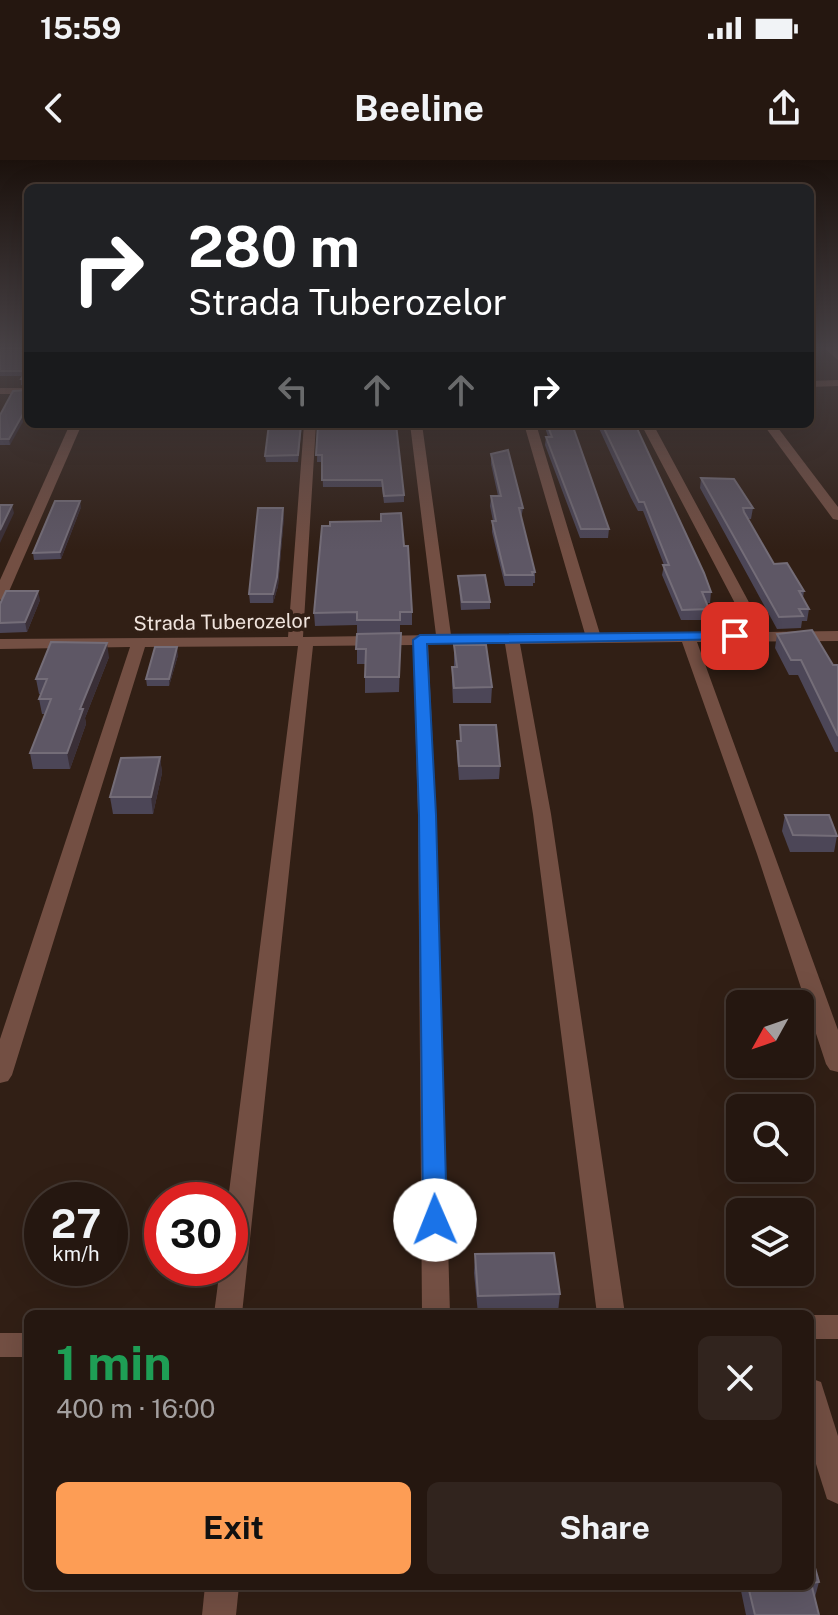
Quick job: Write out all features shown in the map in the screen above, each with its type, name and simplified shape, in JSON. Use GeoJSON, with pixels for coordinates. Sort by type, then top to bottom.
{"type":"FeatureCollection","features":[{"type":"Feature","properties":{"kind":"street"},"geometry":{"type":"LineString","coordinates":[[0,596],[74,428]]}},
{"type":"Feature","properties":{"kind":"street"},"geometry":{"type":"LineString","coordinates":[[228,1310],[300,641],[310,428]]}},
{"type":"Feature","properties":{"kind":"street"},"geometry":{"type":"LineString","coordinates":[[417,428],[444,639]]}},
{"type":"Feature","properties":{"kind":"street"},"geometry":{"type":"LineString","coordinates":[[531,428],[594,638]]}},
{"type":"Feature","properties":{"kind":"street"},"geometry":{"type":"LineString","coordinates":[[649,428],[759,636]]}},
{"type":"Feature","properties":{"kind":"street"},"geometry":{"type":"LineString","coordinates":[[772,428],[838,516]]}},
{"type":"Feature","properties":{"kind":"street","name":"Strada Tuberozelor"},"geometry":{"type":"LineString","coordinates":[[0,644],[759,636],[837,638]]}},
{"type":"Feature","properties":{"kind":"street"},"geometry":{"type":"LineString","coordinates":[[688,637],[767,854],[838,1064]]}},
{"type":"Feature","properties":{"kind":"street"},"geometry":{"type":"LineString","coordinates":[[512,639],[542,814],[610,1310]]}},
{"type":"Feature","properties":{"kind":"street"},"geometry":{"type":"LineString","coordinates":[[420,640],[427,815],[436,1310]]}},
{"type":"Feature","properties":{"kind":"street"},"geometry":{"type":"LineString","coordinates":[[0,1075],[139,643]]}},
{"type":"Feature","properties":{"kind":"street"},"geometry":{"type":"LineString","coordinates":[[814,1327],[838,1327]]}},
{"type":"Feature","properties":{"kind":"street"},"geometry":{"type":"LineString","coordinates":[[0,1345],[24,1345]]}},
{"type":"Feature","properties":{"kind":"street"},"geometry":{"type":"LineString","coordinates":[[814,1405],[838,1489]]}},
{"type":"Feature","properties":{"kind":"street"},"geometry":{"type":"LineString","coordinates":[[219,1615],[222,1590]]}},
{"type":"Feature","properties":{"kind":"building"},"geometry":{"type":"Polygon","coordinates":[[[0,416],[22,416],[9,439],[0,439],[0,416]]]}},
{"type":"Feature","properties":{"kind":"building"},"geometry":{"type":"Polygon","coordinates":[[[268,428],[301,428],[298,455],[265,456],[268,428]]]}},
{"type":"Feature","properties":{"kind":"building"},"geometry":{"type":"Polygon","coordinates":[[[318,428],[396,428],[404,495],[384,496],[382,480],[322,480],[322,455],[316,455],[318,428]]]}},
{"type":"Feature","properties":{"kind":"building"},"geometry":{"type":"Polygon","coordinates":[[[549,428],[573,428],[609,529],[581,529],[546,437],[552,437],[549,428]]]}},
{"type":"Feature","properties":{"kind":"building"},"geometry":{"type":"Polygon","coordinates":[[[604,428],[637,428],[704,573],[711,592],[702,592],[709,609],[682,610],[663,565],[669,565],[644,502],[639,502],[604,428]]]}},
{"type":"Feature","properties":{"kind":"building"},"geometry":{"type":"Polygon","coordinates":[[[508,450],[523,508],[519,508],[535,572],[532,572],[533,575],[505,575],[492,521],[496,521],[491,496],[501,496],[491,454],[508,450]]]}},
{"type":"Feature","properties":{"kind":"building"},"geometry":{"type":"Polygon","coordinates":[[[701,478],[734,479],[753,508],[743,508],[744,512],[774,564],[787,563],[804,591],[799,591],[809,609],[799,609],[803,616],[779,617],[701,478]]]}},
{"type":"Feature","properties":{"kind":"building"},"geometry":{"type":"Polygon","coordinates":[[[55,501],[80,501],[60,552],[33,553],[55,501]]]}},
{"type":"Feature","properties":{"kind":"building"},"geometry":{"type":"Polygon","coordinates":[[[0,505],[12,505],[0,530],[0,505]]]}},
{"type":"Feature","properties":{"kind":"building"},"geometry":{"type":"Polygon","coordinates":[[[258,508],[283,508],[273,594],[249,594],[258,508]]]}},
{"type":"Feature","properties":{"kind":"building"},"geometry":{"type":"Polygon","coordinates":[[[401,513],[404,546],[408,546],[412,612],[400,612],[400,620],[357,620],[357,612],[314,613],[322,526],[330,526],[330,522],[381,521],[381,514],[401,513]]]}},
{"type":"Feature","properties":{"kind":"building"},"geometry":{"type":"Polygon","coordinates":[[[485,575],[490,602],[462,602],[458,576],[485,575]]]}},
{"type":"Feature","properties":{"kind":"building"},"geometry":{"type":"Polygon","coordinates":[[[6,591],[38,591],[25,622],[0,623],[0,604],[6,591]]]}},
{"type":"Feature","properties":{"kind":"building"},"geometry":{"type":"Polygon","coordinates":[[[812,630],[833,665],[838,665],[838,736],[801,660],[791,660],[777,634],[812,630]]]}},
{"type":"Feature","properties":{"kind":"building"},"geometry":{"type":"Polygon","coordinates":[[[401,633],[399,677],[365,677],[366,649],[356,649],[357,634],[401,633]]]}},
{"type":"Feature","properties":{"kind":"building"},"geometry":{"type":"Polygon","coordinates":[[[51,642],[107,643],[80,709],[83,709],[67,753],[30,753],[51,699],[39,699],[47,679],[36,679],[51,642]]]}},
{"type":"Feature","properties":{"kind":"building"},"geometry":{"type":"Polygon","coordinates":[[[454,645],[486,645],[492,687],[454,688],[452,667],[457,667],[454,645]]]}},
{"type":"Feature","properties":{"kind":"building"},"geometry":{"type":"Polygon","coordinates":[[[155,647],[177,647],[169,679],[146,679],[155,647]]]}},
{"type":"Feature","properties":{"kind":"building"},"geometry":{"type":"Polygon","coordinates":[[[460,725],[496,725],[500,766],[459,766],[457,741],[461,741],[460,725]]]}},
{"type":"Feature","properties":{"kind":"building"},"geometry":{"type":"Polygon","coordinates":[[[160,757],[151,797],[110,797],[121,758],[160,757]]]}},
{"type":"Feature","properties":{"kind":"building"},"geometry":{"type":"Polygon","coordinates":[[[785,815],[829,815],[837,836],[793,835],[785,815]]]}},
{"type":"Feature","properties":{"kind":"building"},"geometry":{"type":"Polygon","coordinates":[[[554,1253],[560,1294],[478,1296],[475,1254],[554,1253]]]}},
{"type":"Feature","properties":{"kind":"building"},"geometry":{"type":"Polygon","coordinates":[[[814,1564],[819,1582],[814,1583],[814,1564]]]}},
{"type":"Feature","properties":{"kind":"building"},"geometry":{"type":"Polygon","coordinates":[[[749,1590],[813,1590],[819,1615],[755,1615],[749,1590]]]}},
{"type":"Feature","properties":{"kind":"route"},"geometry":{"type":"LineString","coordinates":[[435,1220],[427,815],[420,640],[735,636]]}}]}
